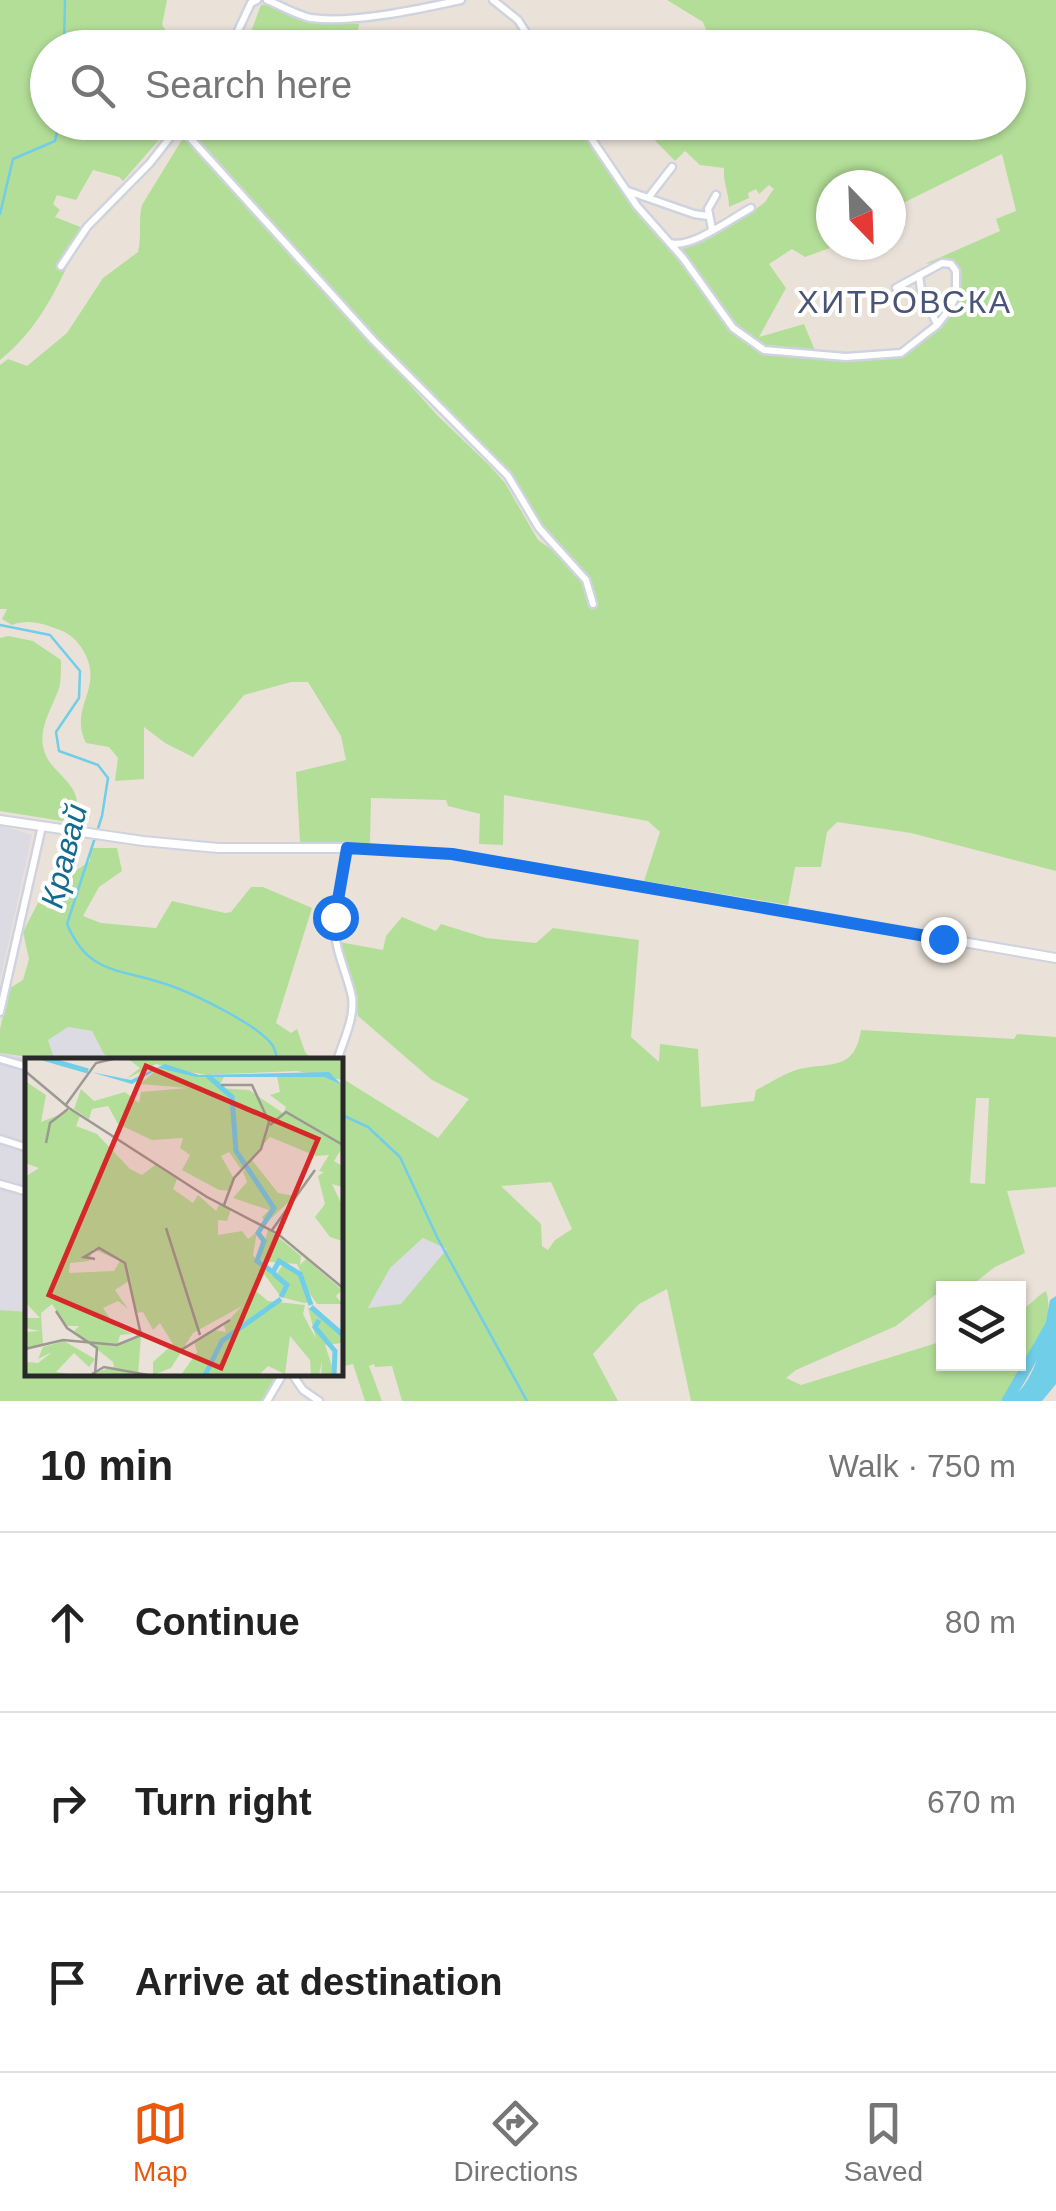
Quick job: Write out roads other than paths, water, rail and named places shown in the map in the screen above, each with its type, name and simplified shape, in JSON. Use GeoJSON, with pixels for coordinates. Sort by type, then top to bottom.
{"type":"FeatureCollection","features":[{"type":"Feature","properties":{"kind":"street"},"geometry":{"type":"LineString","coordinates":[[239,30],[257,0]]}},
{"type":"Feature","properties":{"kind":"street"},"geometry":{"type":"LineString","coordinates":[[268,0],[297,14],[326,19],[460,0]]}},
{"type":"Feature","properties":{"kind":"street"},"geometry":{"type":"LineString","coordinates":[[493,0],[524,30]]}},
{"type":"Feature","properties":{"kind":"street"},"geometry":{"type":"LineString","coordinates":[[61,266],[87,227],[168,140]]}},
{"type":"Feature","properties":{"kind":"street"},"geometry":{"type":"LineString","coordinates":[[191,140],[374,342],[508,476],[538,528],[586,580],[593,604]]}},
{"type":"Feature","properties":{"kind":"street"},"geometry":{"type":"LineString","coordinates":[[592,140],[733,328],[764,350],[846,358],[901,353],[937,325],[956,296],[956,271],[951,264],[942,262],[896,288]]}},
{"type":"Feature","properties":{"kind":"street"},"geometry":{"type":"LineString","coordinates":[[647,199],[672,167]]}},
{"type":"Feature","properties":{"kind":"street"},"geometry":{"type":"LineString","coordinates":[[627,190],[708,216]]}},
{"type":"Feature","properties":{"kind":"street"},"geometry":{"type":"LineString","coordinates":[[712,229],[708,216],[716,195]]}},
{"type":"Feature","properties":{"kind":"street"},"geometry":{"type":"LineString","coordinates":[[670,243],[691,243],[752,208]]}},
{"type":"Feature","properties":{"kind":"street"},"geometry":{"type":"LineString","coordinates":[[919,274],[921,290],[937,325]]}},
{"type":"Feature","properties":{"kind":"street"},"geometry":{"type":"LineString","coordinates":[[0,820],[218,848],[347,848],[452,854],[1056,958]]}},
{"type":"Feature","properties":{"kind":"street"},"geometry":{"type":"LineString","coordinates":[[0,1012],[42,826]]}},
{"type":"Feature","properties":{"kind":"street"},"geometry":{"type":"LineString","coordinates":[[337,1058],[352,1016],[352,1000],[334,938],[347,848]]}},
{"type":"Feature","properties":{"kind":"street"},"geometry":{"type":"LineString","coordinates":[[0,1058],[25,1067]]}},
{"type":"Feature","properties":{"kind":"street"},"geometry":{"type":"LineString","coordinates":[[0,1139],[25,1147]]}},
{"type":"Feature","properties":{"kind":"street"},"geometry":{"type":"LineString","coordinates":[[0,1184],[25,1191]]}},
{"type":"Feature","properties":{"kind":"street"},"geometry":{"type":"LineString","coordinates":[[268,1401],[282,1376]]}},
{"type":"Feature","properties":{"kind":"street"},"geometry":{"type":"LineString","coordinates":[[293,1376],[303,1390],[319,1401]]}},
{"type":"Feature","properties":{"kind":"water"},"geometry":{"type":"Polygon","coordinates":[[[1056,1296],[1056,1384],[1042,1401],[1009,1401],[1034,1368],[1050,1300],[1056,1296]]]}},
{"type":"Feature","properties":{"kind":"waterway"},"geometry":{"type":"LineString","coordinates":[[64,30],[65,0]]}},
{"type":"Feature","properties":{"kind":"waterway"},"geometry":{"type":"LineString","coordinates":[[0,214],[13,159],[55,140]]}},
{"type":"Feature","properties":{"kind":"waterway","name":"Кравай"},"geometry":{"type":"LineString","coordinates":[[0,625],[50,635],[80,671],[79,698],[56,732],[59,751],[98,765],[108,778],[102,816],[67,924],[75,940],[104,966],[171,986],[238,1018],[273,1046],[277,1058]]}},
{"type":"Feature","properties":{"kind":"waterway","name":"Кравай"},"geometry":{"type":"LineString","coordinates":[[342,1115],[368,1127],[400,1157],[438,1239],[527,1401]]}},
{"type":"Feature","properties":{"kind":"waterway"},"geometry":{"type":"LineString","coordinates":[[1007,1401],[1056,1316]]}},
{"type":"Feature","properties":{"kind":"district","name":"ХИТРОВСКА"},"geometry":{"type":"Point","coordinates":[905,302]}}]}
